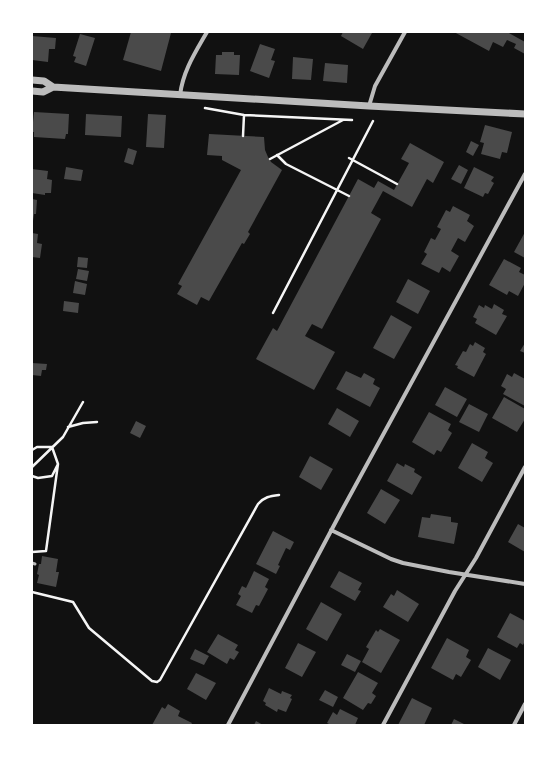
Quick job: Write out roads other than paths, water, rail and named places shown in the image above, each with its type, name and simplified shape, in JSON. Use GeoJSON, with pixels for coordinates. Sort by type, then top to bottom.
{"type":"FeatureCollection","features":[{"type":"Feature","properties":{"kind":"street"},"geometry":{"type":"LineString","coordinates":[[180,95],[185,73],[207,32]]}},
{"type":"Feature","properties":{"kind":"street"},"geometry":{"type":"LineString","coordinates":[[369,106],[375,86],[405,32]]}},
{"type":"Feature","properties":{"kind":"street"},"geometry":{"type":"LineString","coordinates":[[32,80],[44,81],[53,87],[525,114]]}},
{"type":"Feature","properties":{"kind":"street"},"geometry":{"type":"LineString","coordinates":[[32,91],[43,92],[53,87]]}},
{"type":"Feature","properties":{"kind":"street"},"geometry":{"type":"LineString","coordinates":[[228,725],[331,530],[525,174]]}},
{"type":"Feature","properties":{"kind":"street"},"geometry":{"type":"LineString","coordinates":[[383,725],[455,591],[476,558],[525,468]]}},
{"type":"Feature","properties":{"kind":"street"},"geometry":{"type":"LineString","coordinates":[[331,530],[391,559],[403,563],[525,584]]}},
{"type":"Feature","properties":{"kind":"street"},"geometry":{"type":"LineString","coordinates":[[514,725],[525,704]]}}]}
